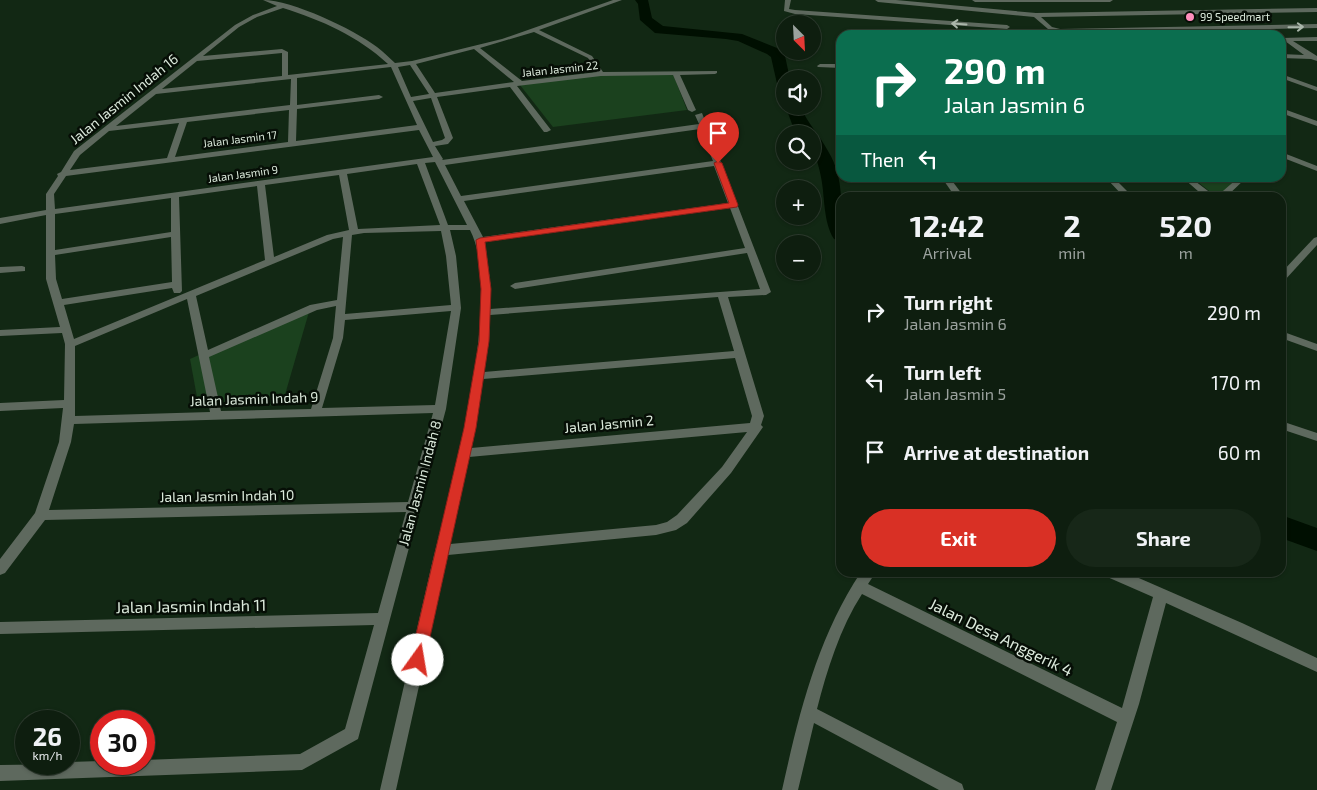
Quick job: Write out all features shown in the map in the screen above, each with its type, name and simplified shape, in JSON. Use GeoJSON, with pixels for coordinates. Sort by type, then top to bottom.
{"type":"FeatureCollection","features":[{"type":"Feature","properties":{"kind":"street"},"geometry":{"type":"LineString","coordinates":[[266,0],[284,5],[352,34],[376,49],[394,66],[430,145],[460,198],[480,240],[486,281],[486,312],[478,376],[465,453],[444,550],[388,790]]}},
{"type":"Feature","properties":{"kind":"street"},"geometry":{"type":"LineString","coordinates":[[154,92],[412,63],[535,30],[619,0]]}},
{"type":"Feature","properties":{"kind":"street"},"geometry":{"type":"LineString","coordinates":[[788,0],[786,10],[790,12],[1007,27]]}},
{"type":"Feature","properties":{"kind":"street"},"geometry":{"type":"LineString","coordinates":[[878,0],[931,2],[1036,15],[1317,10]]}},
{"type":"Feature","properties":{"kind":"street"},"geometry":{"type":"LineString","coordinates":[[975,0],[1110,0]]}},
{"type":"Feature","properties":{"kind":"street"},"geometry":{"type":"LineString","coordinates":[[997,0],[1007,1]]}},
{"type":"Feature","properties":{"kind":"street","name":"Jalan Jasmin Indah 16"},"geometry":{"type":"LineString","coordinates":[[0,570],[41,515],[65,442],[69,420],[70,344],[51,279],[50,194],[61,174],[77,153],[237,26],[254,16],[284,5]]}},
{"type":"Feature","properties":{"kind":"street"},"geometry":{"type":"LineString","coordinates":[[1005,12],[1008,30]]}},
{"type":"Feature","properties":{"kind":"street"},"geometry":{"type":"LineString","coordinates":[[1036,15],[1050,28],[1057,30]]}},
{"type":"Feature","properties":{"kind":"street"},"geometry":{"type":"LineString","coordinates":[[1119,30],[1317,26]]}},
{"type":"Feature","properties":{"kind":"street"},"geometry":{"type":"LineString","coordinates":[[535,30],[590,57],[601,74]]}},
{"type":"Feature","properties":{"kind":"street"},"geometry":{"type":"LineString","coordinates":[[1286,39],[1317,39]]}},
{"type":"Feature","properties":{"kind":"street"},"geometry":{"type":"LineString","coordinates":[[1286,40],[1315,58]]}},
{"type":"Feature","properties":{"kind":"street"},"geometry":{"type":"LineString","coordinates":[[475,47],[520,83]]}},
{"type":"Feature","properties":{"kind":"street"},"geometry":{"type":"LineString","coordinates":[[195,59],[282,51],[284,52],[285,78]]}},
{"type":"Feature","properties":{"kind":"street"},"geometry":{"type":"LineString","coordinates":[[1286,56],[1315,58]]}},
{"type":"Feature","properties":{"kind":"street"},"geometry":{"type":"LineString","coordinates":[[412,63],[433,96],[449,138],[445,142],[430,145]]}},
{"type":"Feature","properties":{"kind":"street"},"geometry":{"type":"LineString","coordinates":[[820,66],[836,66]]}},
{"type":"Feature","properties":{"kind":"street","name":"Jalan Jasmin 22"},"geometry":{"type":"LineString","coordinates":[[409,99],[512,84],[601,74],[715,72]]}},
{"type":"Feature","properties":{"kind":"street"},"geometry":{"type":"LineString","coordinates":[[486,312],[766,292],[704,126],[676,73]]}},
{"type":"Feature","properties":{"kind":"street"},"geometry":{"type":"LineString","coordinates":[[292,144],[294,77]]}},
{"type":"Feature","properties":{"kind":"street"},"geometry":{"type":"LineString","coordinates":[[1286,78],[1317,90]]}},
{"type":"Feature","properties":{"kind":"street"},"geometry":{"type":"LineString","coordinates":[[512,84],[547,130]]}},
{"type":"Feature","properties":{"kind":"street"},"geometry":{"type":"LineString","coordinates":[[108,129],[378,97]]}},
{"type":"Feature","properties":{"kind":"street"},"geometry":{"type":"LineString","coordinates":[[1286,112],[1317,124]]}},
{"type":"Feature","properties":{"kind":"street"},"geometry":{"type":"LineString","coordinates":[[170,160],[184,120]]}},
{"type":"Feature","properties":{"kind":"street","name":"Jalan Jasmin 9"},"geometry":{"type":"LineString","coordinates":[[0,221],[50,212],[343,172],[704,126]]}},
{"type":"Feature","properties":{"kind":"street","name":"Jalan Jasmin 17"},"geometry":{"type":"LineString","coordinates":[[61,174],[422,127]]}},
{"type":"Feature","properties":{"kind":"street"},"geometry":{"type":"LineString","coordinates":[[1286,156],[1317,169]]}},
{"type":"Feature","properties":{"kind":"street","name":"Jalan Jasmin Indah 8"},"geometry":{"type":"LineString","coordinates":[[0,772],[302,762],[352,734],[440,409],[456,308],[451,256],[445,228],[420,162]]}},
{"type":"Feature","properties":{"kind":"street"},"geometry":{"type":"LineString","coordinates":[[460,198],[718,163]]}},
{"type":"Feature","properties":{"kind":"street"},"geometry":{"type":"LineString","coordinates":[[315,412],[338,338],[341,318],[351,231],[343,172]]}},
{"type":"Feature","properties":{"kind":"street"},"geometry":{"type":"LineString","coordinates":[[1114,182],[1124,192]]}},
{"type":"Feature","properties":{"kind":"street"},"geometry":{"type":"LineString","coordinates":[[1192,182],[1204,192]]}},
{"type":"Feature","properties":{"kind":"street"},"geometry":{"type":"LineString","coordinates":[[1226,192],[1237,182]]}},
{"type":"Feature","properties":{"kind":"street"},"geometry":{"type":"LineString","coordinates":[[262,183],[270,262]]}},
{"type":"Feature","properties":{"kind":"street"},"geometry":{"type":"LineString","coordinates":[[176,195],[177,300]]}},
{"type":"Feature","properties":{"kind":"street"},"geometry":{"type":"LineString","coordinates":[[480,240],[734,205]]}},
{"type":"Feature","properties":{"kind":"street"},"geometry":{"type":"LineString","coordinates":[[70,344],[330,237],[351,231],[474,227]]}},
{"type":"Feature","properties":{"kind":"street"},"geometry":{"type":"LineString","coordinates":[[51,253],[176,234]]}},
{"type":"Feature","properties":{"kind":"street"},"geometry":{"type":"LineString","coordinates":[[1286,274],[1317,240]]}},
{"type":"Feature","properties":{"kind":"street"},"geometry":{"type":"LineString","coordinates":[[515,286],[750,250]]}},
{"type":"Feature","properties":{"kind":"street"},"geometry":{"type":"LineString","coordinates":[[0,270],[22,270]]}},
{"type":"Feature","properties":{"kind":"street"},"geometry":{"type":"LineString","coordinates":[[57,303],[176,284]]}},
{"type":"Feature","properties":{"kind":"street"},"geometry":{"type":"LineString","coordinates":[[191,294],[216,416]]}},
{"type":"Feature","properties":{"kind":"street"},"geometry":{"type":"LineString","coordinates":[[444,550],[646,531],[671,526],[682,519],[749,442],[757,427],[758,416],[722,294]]}},
{"type":"Feature","properties":{"kind":"street"},"geometry":{"type":"LineString","coordinates":[[204,356],[314,307],[342,302]]}},
{"type":"Feature","properties":{"kind":"street"},"geometry":{"type":"LineString","coordinates":[[341,318],[456,308]]}},
{"type":"Feature","properties":{"kind":"street"},"geometry":{"type":"LineString","coordinates":[[0,333],[65,330]]}},
{"type":"Feature","properties":{"kind":"street"},"geometry":{"type":"LineString","coordinates":[[1286,336],[1317,348]]}},
{"type":"Feature","properties":{"kind":"street"},"geometry":{"type":"LineString","coordinates":[[478,376],[740,354]]}},
{"type":"Feature","properties":{"kind":"street"},"geometry":{"type":"LineString","coordinates":[[0,407],[70,404]]}},
{"type":"Feature","properties":{"kind":"street","name":"Jalan Jasmin Indah 9"},"geometry":{"type":"LineString","coordinates":[[69,420],[440,409]]}},
{"type":"Feature","properties":{"kind":"street","name":"Jalan Jasmin 2"},"geometry":{"type":"LineString","coordinates":[[465,453],[757,427]]}},
{"type":"Feature","properties":{"kind":"street"},"geometry":{"type":"LineString","coordinates":[[1286,427],[1317,438]]}},
{"type":"Feature","properties":{"kind":"street","name":"Jalan Jasmin Indah 10"},"geometry":{"type":"LineString","coordinates":[[41,515],[414,508]]}},
{"type":"Feature","properties":{"kind":"street"},"geometry":{"type":"LineString","coordinates":[[790,790],[810,713],[834,634],[866,577]]}},
{"type":"Feature","properties":{"kind":"street"},"geometry":{"type":"LineString","coordinates":[[1122,577],[1317,665]]}},
{"type":"Feature","properties":{"kind":"street","name":"Jalan Desa Anggerik 4"},"geometry":{"type":"LineString","coordinates":[[860,587],[1126,718]]}},
{"type":"Feature","properties":{"kind":"street"},"geometry":{"type":"LineString","coordinates":[[1108,788],[1161,594]]}},
{"type":"Feature","properties":{"kind":"street","name":"Jalan Jasmin Indah 11"},"geometry":{"type":"LineString","coordinates":[[0,628],[383,619]]}},
{"type":"Feature","properties":{"kind":"street"},"geometry":{"type":"LineString","coordinates":[[810,713],[956,790]]}},
{"type":"Feature","properties":{"kind":"green space"},"geometry":{"type":"Polygon","coordinates":[[[673,74],[687,110],[553,127],[520,85],[600,75],[673,74]]]}},
{"type":"Feature","properties":{"kind":"green space"},"geometry":{"type":"Polygon","coordinates":[[[1198,182],[1235,182],[1224,192],[1210,192],[1198,182]]]}},
{"type":"Feature","properties":{"kind":"green space"},"geometry":{"type":"Polygon","coordinates":[[[311,305],[282,405],[199,408],[190,359],[311,305]]]}},
{"type":"Feature","properties":{"kind":"waterway"},"geometry":{"type":"LineString","coordinates":[[641,0],[644,3],[646,20],[660,30],[742,38],[772,51],[778,56],[781,70]]}},
{"type":"Feature","properties":{"kind":"waterway"},"geometry":{"type":"LineString","coordinates":[[796,115],[801,125]]}},
{"type":"Feature","properties":{"kind":"waterway"},"geometry":{"type":"LineString","coordinates":[[821,152],[829,173],[836,216]]}},
{"type":"Feature","properties":{"kind":"waterway"},"geometry":{"type":"LineString","coordinates":[[1286,528],[1317,540]]}},
{"type":"Feature","properties":{"kind":"place","name":"99 Speedmart"},"geometry":{"type":"Point","coordinates":[1190,17]}},
{"type":"Feature","properties":{"kind":"route"},"geometry":{"type":"LineString","coordinates":[[418,660],[470,428],[484,341],[486,289],[480,240],[734,205],[718,163]]}}]}
